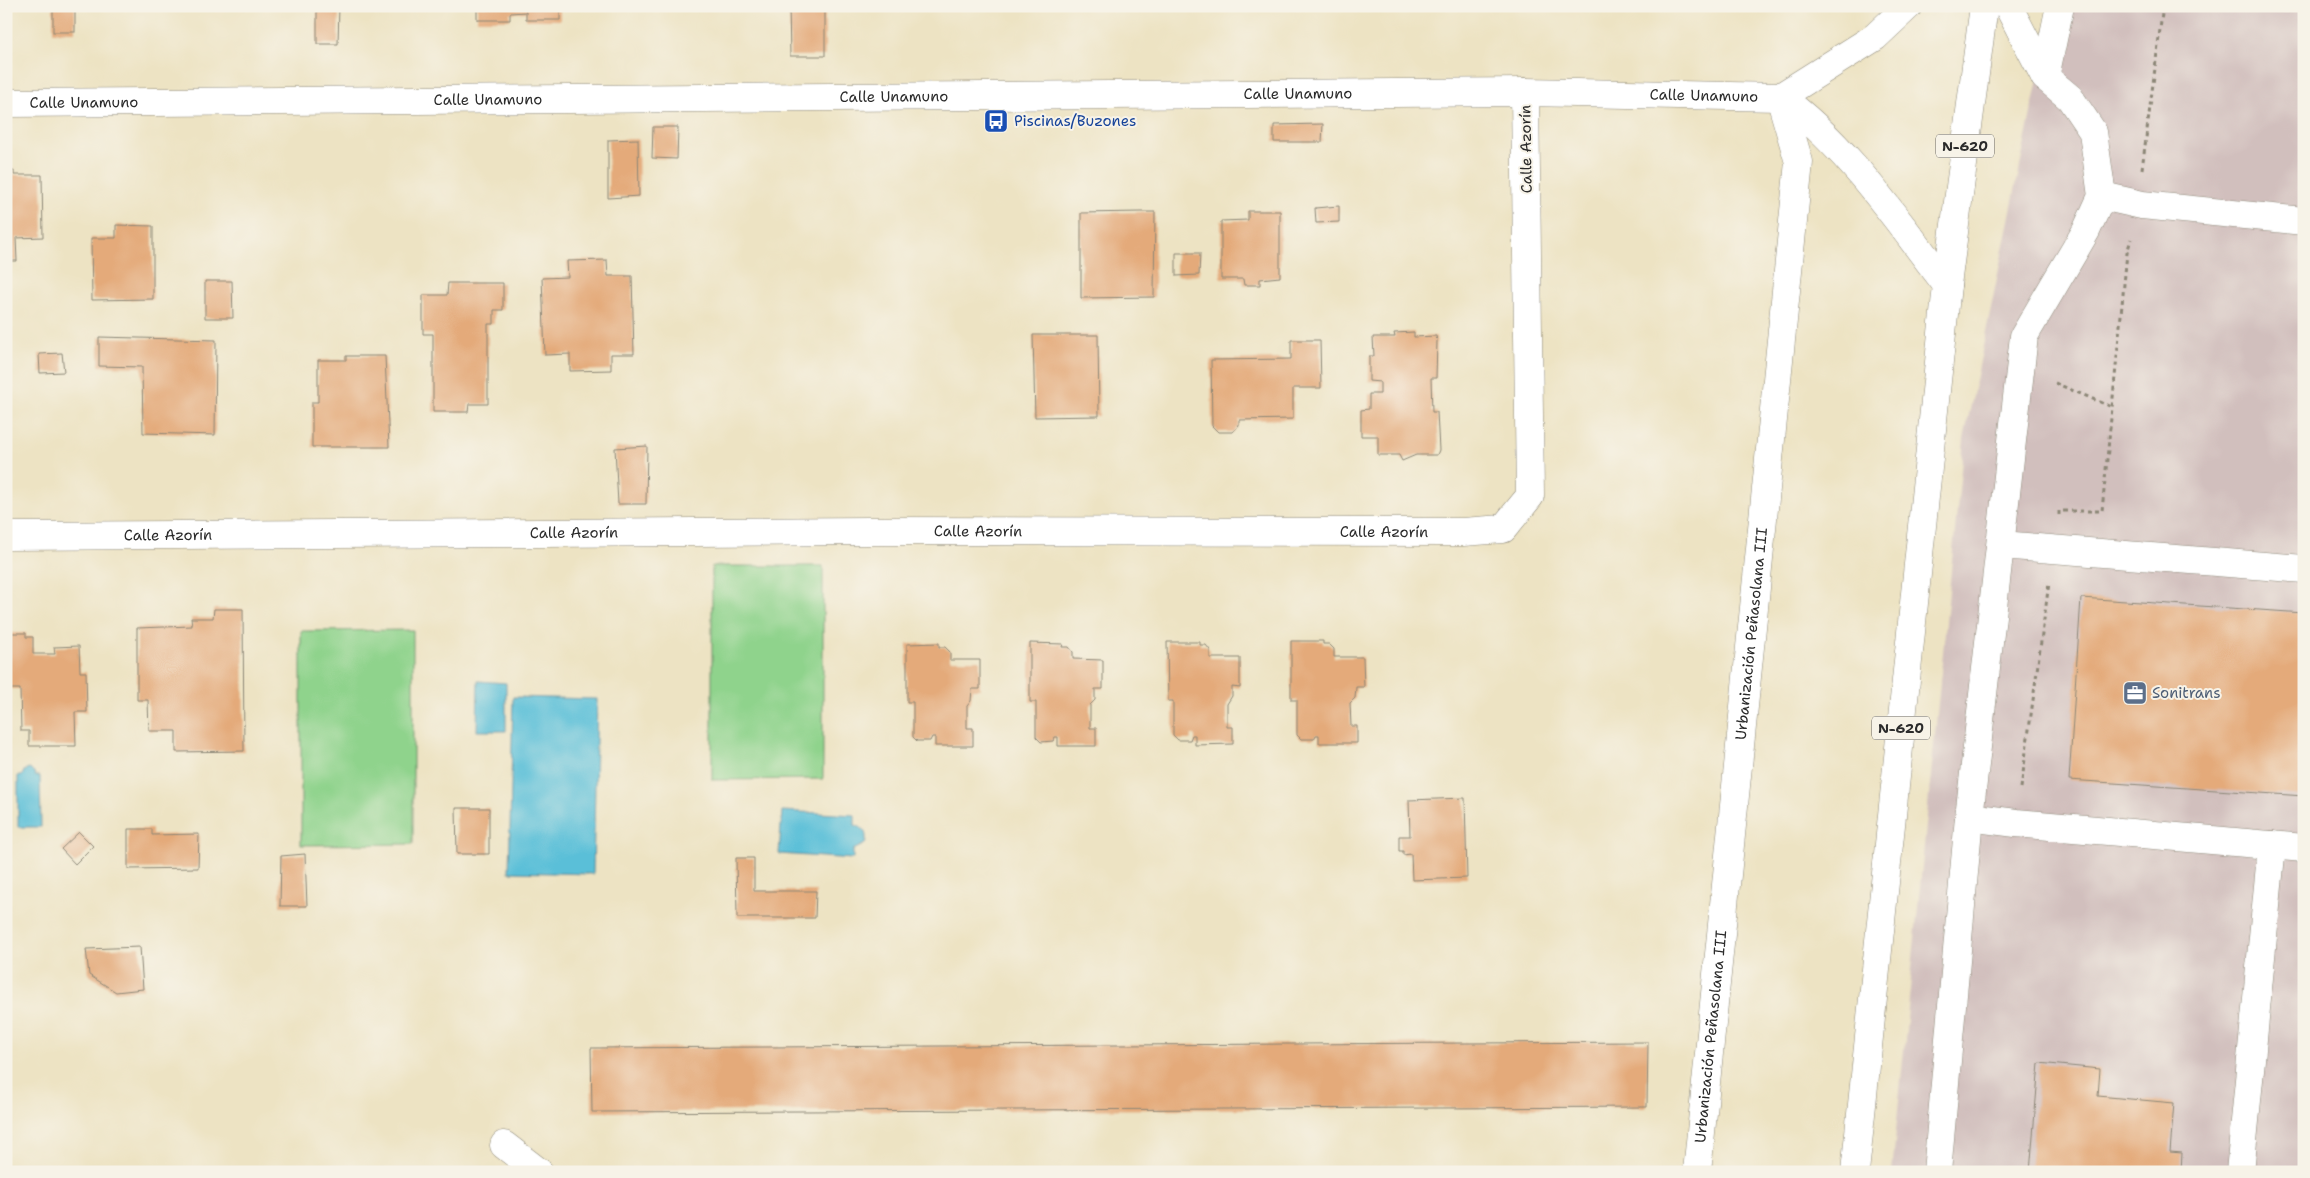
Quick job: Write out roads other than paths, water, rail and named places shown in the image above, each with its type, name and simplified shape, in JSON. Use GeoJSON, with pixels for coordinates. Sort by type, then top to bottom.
{"type":"FeatureCollection","features":[{"type":"Feature","properties":{"kind":"main road"},"geometry":{"type":"LineString","coordinates":[[1908,6],[1875,37],[1780,97],[1804,114],[1859,173],[1947,285]]}},
{"type":"Feature","properties":{"kind":"main road","name":"N-620"},"geometry":{"type":"LineString","coordinates":[[1855,1172],[1947,285],[1984,6]]}},
{"type":"Feature","properties":{"kind":"main road"},"geometry":{"type":"LineString","coordinates":[[1937,1172],[1969,817],[2024,336],[2086,231],[2102,196],[2094,132],[2070,98],[2045,77],[2008,6]]}},
{"type":"Feature","properties":{"kind":"main road"},"geometry":{"type":"LineString","coordinates":[[2045,77],[2060,6]]}},
{"type":"Feature","properties":{"kind":"main road","name":"Calle Unamuno"},"geometry":{"type":"LineString","coordinates":[[6,102],[1525,92],[1780,97]]}},
{"type":"Feature","properties":{"kind":"main road","name":"Calle Azorín"},"geometry":{"type":"LineString","coordinates":[[6,536],[870,530],[1463,532],[1502,529],[1530,496],[1525,92]]}},
{"type":"Feature","properties":{"kind":"main road","name":"Urbanización Peñasolana III"},"geometry":{"type":"LineString","coordinates":[[1697,1172],[1798,162],[1780,97]]}},
{"type":"Feature","properties":{"kind":"main road"},"geometry":{"type":"LineString","coordinates":[[2102,196],[2142,204],[2304,221]]}},
{"type":"Feature","properties":{"kind":"main road"},"geometry":{"type":"LineString","coordinates":[[2001,545],[2304,569]]}},
{"type":"Feature","properties":{"kind":"main road"},"geometry":{"type":"LineString","coordinates":[[1969,817],[2016,823],[2304,848]]}},
{"type":"Feature","properties":{"kind":"main road"},"geometry":{"type":"LineString","coordinates":[[2240,1172],[2272,845]]}},
{"type":"Feature","properties":{"kind":"main road"},"geometry":{"type":"LineString","coordinates":[[504,1145],[539,1172]]}},
{"type":"Feature","properties":{"kind":"water"},"geometry":{"type":"Polygon","coordinates":[[[478,681],[506,683],[506,731],[477,731],[478,681]]]}},
{"type":"Feature","properties":{"kind":"water"},"geometry":{"type":"Polygon","coordinates":[[[513,697],[597,699],[593,874],[509,872],[513,697]]]}},
{"type":"Feature","properties":{"kind":"water"},"geometry":{"type":"Polygon","coordinates":[[[29,769],[34,772],[35,776],[40,776],[41,827],[18,827],[18,775],[22,776],[24,771],[29,769]]]}},
{"type":"Feature","properties":{"kind":"water"},"geometry":{"type":"Polygon","coordinates":[[[782,811],[855,815],[855,825],[861,828],[866,835],[865,844],[853,850],[853,859],[779,854],[782,811]]]}},
{"type":"Feature","properties":{"kind":"place","name":"Piscinas/Buzones"},"geometry":{"type":"Point","coordinates":[996,121]}},
{"type":"Feature","properties":{"kind":"place","name":"Sonitrans"},"geometry":{"type":"Point","coordinates":[2135,693]}}]}
